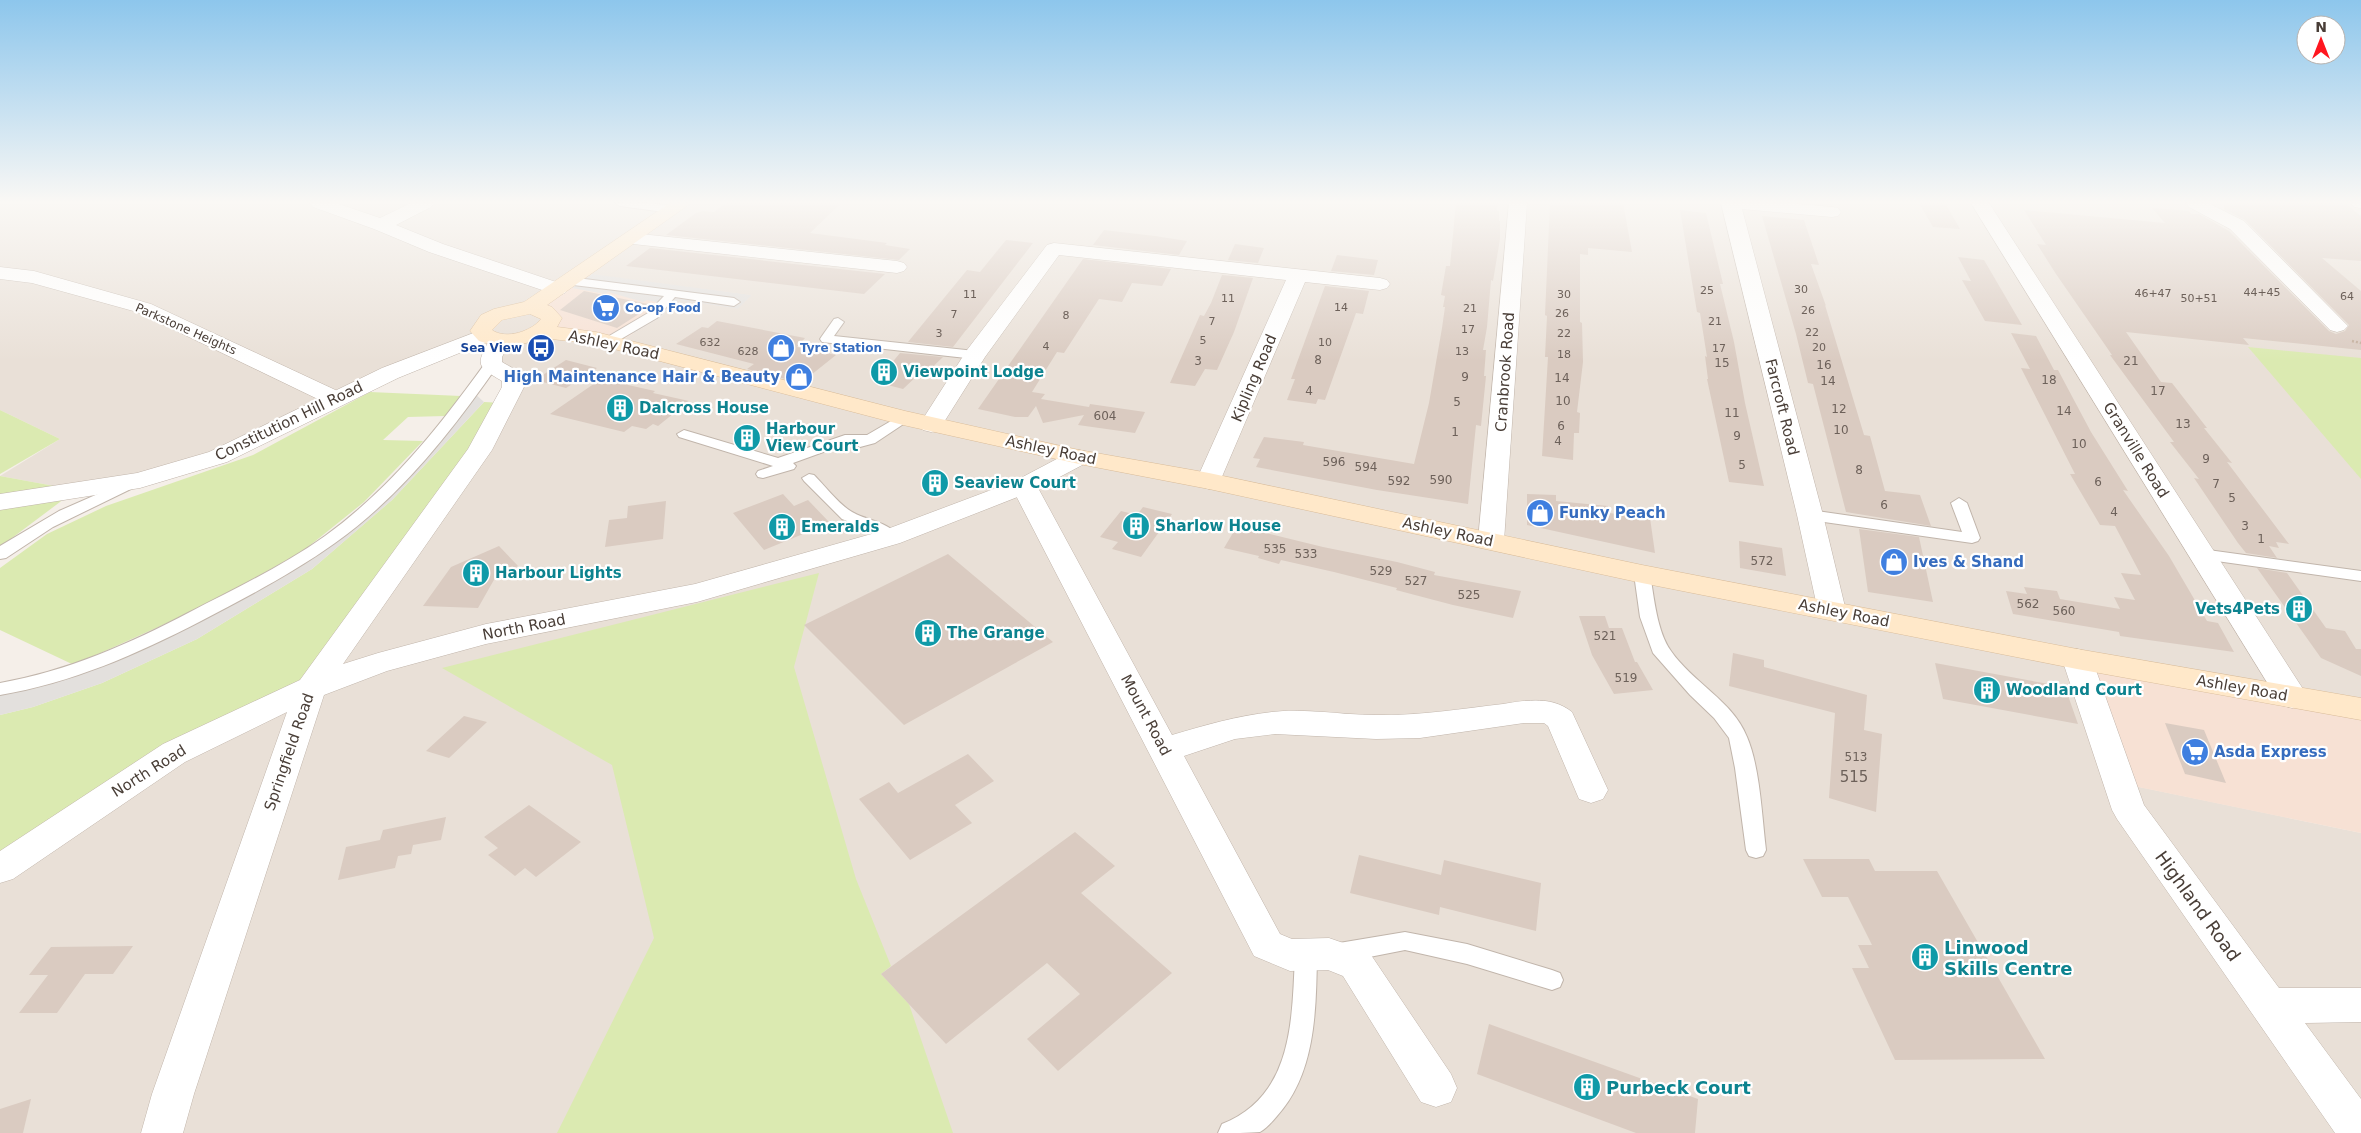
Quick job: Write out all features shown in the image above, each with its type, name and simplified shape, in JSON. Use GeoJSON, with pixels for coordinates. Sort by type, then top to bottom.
{"type":"FeatureCollection","features":[{"type":"Feature","properties":{"kind":"main road"},"geometry":{"type":"LineString","coordinates":[[530,308],[606,256]]}},
{"type":"Feature","properties":{"kind":"main road"},"geometry":{"type":"LineString","coordinates":[[530,308],[545,311],[552,318],[540,331],[522,338],[492,338],[481,331],[488,320],[507,312],[530,308]]}},
{"type":"Feature","properties":{"kind":"main road","name":"Ashley Road"},"geometry":{"type":"LineString","coordinates":[[540,331],[609,342],[931,425],[1209,481],[1642,574],[2077,659],[2361,709]]}},
{"type":"Feature","properties":{"kind":"street"},"geometry":{"type":"LineString","coordinates":[[463,256],[564,285]]}},
{"type":"Feature","properties":{"kind":"street"},"geometry":{"type":"LineString","coordinates":[[786,256],[897,268]]}},
{"type":"Feature","properties":{"kind":"street"},"geometry":{"type":"LineString","coordinates":[[931,425],[975,355],[1049,256]]}},
{"type":"Feature","properties":{"kind":"street"},"geometry":{"type":"LineString","coordinates":[[1116,256],[1380,284]]}},
{"type":"Feature","properties":{"kind":"street","name":"Cranbrook Road"},"geometry":{"type":"LineString","coordinates":[[1491,541],[1514,256]]}},
{"type":"Feature","properties":{"kind":"street","name":"Farcroft Road"},"geometry":{"type":"LineString","coordinates":[[1744,256],[1810,515],[1832,611]]}},
{"type":"Feature","properties":{"kind":"street","name":"Granville Road"},"geometry":{"type":"LineString","coordinates":[[2013,256],[2292,697]]}},
{"type":"Feature","properties":{"kind":"street"},"geometry":{"type":"LineString","coordinates":[[2268,256],[2337,326]]}},
{"type":"Feature","properties":{"kind":"street","name":"Parkstone Heights"},"geometry":{"type":"LineString","coordinates":[[0,274],[34,277],[144,308],[336,399]]}},
{"type":"Feature","properties":{"kind":"street","name":"Kipling Road"},"geometry":{"type":"LineString","coordinates":[[1209,481],[1298,276]]}},
{"type":"Feature","properties":{"kind":"street"},"geometry":{"type":"LineString","coordinates":[[492,338],[492,366]]}},
{"type":"Feature","properties":{"kind":"street","name":"Constitution Hill Road"},"geometry":{"type":"LineString","coordinates":[[0,502],[140,480],[218,456],[268,434],[336,399],[413,363],[492,338]]}},
{"type":"Feature","properties":{"kind":"street","name":"Springfield Road"},"geometry":{"type":"LineString","coordinates":[[162,1133],[173,1094],[311,688],[480,450],[513,387],[513,378],[492,366]]}},
{"type":"Feature","properties":{"kind":"street","name":"North Road"},"geometry":{"type":"LineString","coordinates":[[0,869],[174,753],[311,688],[378,663],[486,634],[697,593],[891,537],[1024,486],[1079,456]]}},
{"type":"Feature","properties":{"kind":"street","name":"Mount Road"},"geometry":{"type":"LineString","coordinates":[[1024,486],[1267,945],[1290,955],[1318,954]]}},
{"type":"Feature","properties":{"kind":"street","name":"Highland Road"},"geometry":{"type":"LineString","coordinates":[[2077,659],[2129,810],[2360,1133]]}},
{"type":"Feature","properties":{"kind":"street"},"geometry":{"type":"LineString","coordinates":[[1164,750],[1234,728],[1275,723],[1376,727],[1420,726],[1524,712],[1551,712],[1561,720],[1591,790]]}},
{"type":"Feature","properties":{"kind":"street"},"geometry":{"type":"LineString","coordinates":[[1318,954],[1356,964],[1436,1088]]}},
{"type":"Feature","properties":{"kind":"street"},"geometry":{"type":"LineString","coordinates":[[2270,1006],[2361,1005]]}},
{"type":"Feature","properties":{"kind":"lane"},"geometry":{"type":"LineString","coordinates":[[564,285],[672,293],[734,302]]}},
{"type":"Feature","properties":{"kind":"lane"},"geometry":{"type":"LineString","coordinates":[[609,342],[658,312],[667,303],[672,293]]}},
{"type":"Feature","properties":{"kind":"lane"},"geometry":{"type":"LineString","coordinates":[[838,322],[826,339],[887,344],[975,355]]}},
{"type":"Feature","properties":{"kind":"lane"},"geometry":{"type":"LineString","coordinates":[[0,689],[51,677],[141,645],[248,590],[315,552],[370,508],[419,457],[463,406],[492,366]]}},
{"type":"Feature","properties":{"kind":"lane"},"geometry":{"type":"LineString","coordinates":[[763,474],[870,440],[903,418]]}},
{"type":"Feature","properties":{"kind":"lane"},"geometry":{"type":"LineString","coordinates":[[684,434],[778,463],[850,438],[870,440]]}},
{"type":"Feature","properties":{"kind":"lane"},"geometry":{"type":"LineString","coordinates":[[809,478],[847,516],[878,528],[891,537]]}},
{"type":"Feature","properties":{"kind":"lane"},"geometry":{"type":"LineString","coordinates":[[0,554],[14,542],[60,516],[140,480]]}},
{"type":"Feature","properties":{"kind":"lane"},"geometry":{"type":"LineString","coordinates":[[1810,515],[1972,538],[1959,503]]}},
{"type":"Feature","properties":{"kind":"lane"},"geometry":{"type":"LineString","coordinates":[[2201,554],[2361,576]]}},
{"type":"Feature","properties":{"kind":"lane"},"geometry":{"type":"LineString","coordinates":[[1642,574],[1649,617],[1662,652],[1720,713],[1738,737],[1745,768],[1756,850]]}},
{"type":"Feature","properties":{"kind":"lane"},"geometry":{"type":"LineString","coordinates":[[1231,1133],[1260,1118],[1277,1099],[1290,1073],[1303,1025],[1318,954],[1405,941],[1467,954],[1552,980]]}},
{"type":"Feature","properties":{"kind":"shaded area"},"geometry":{"type":"Polygon","coordinates":[[[0,256],[2361,256],[2361,709],[2120,783],[2361,833],[2361,1133],[0,1133],[0,869],[480,450],[508,374],[488,338],[218,457],[76,490],[0,476],[60,439],[0,410],[0,256]],[[581,273],[617,343],[661,317],[679,300],[581,273]]]}},
{"type":"Feature","properties":{"kind":"shaded area"},"geometry":{"type":"Polygon","coordinates":[[[581,273],[752,295],[738,309],[679,300],[661,317],[617,343],[546,327],[538,309],[581,273]]]}},
{"type":"Feature","properties":{"kind":"shaded area"},"geometry":{"type":"Polygon","coordinates":[[[592,274],[752,295],[738,309],[679,300],[661,317],[634,333],[621,329],[649,312],[645,310],[657,302],[647,300],[643,302],[608,292],[605,294],[572,288],[592,274]]]}},
{"type":"Feature","properties":{"kind":"shaded area"},"geometry":{"type":"Polygon","coordinates":[[[473,392],[484,402],[392,500],[312,569],[197,639],[102,683],[33,707],[0,715],[0,689],[141,645],[345,529],[473,392]]]}},
{"type":"Feature","properties":{"kind":"shaded area"},"geometry":{"type":"Polygon","coordinates":[[[2077,659],[2361,709],[2361,833],[2119,783],[2077,659]]]}},
{"type":"Feature","properties":{"kind":"green space"},"geometry":{"type":"Polygon","coordinates":[[[2248,347],[2361,358],[2361,479],[2248,347]]]}},
{"type":"Feature","properties":{"kind":"green space"},"geometry":{"type":"Polygon","coordinates":[[[370,392],[461,396],[445,416],[408,417],[383,440],[423,441],[364,502],[303,551],[207,605],[74,665],[0,630],[0,568],[47,534],[106,506],[253,455],[370,392]]]}},
{"type":"Feature","properties":{"kind":"green space"},"geometry":{"type":"Polygon","coordinates":[[[484,402],[504,403],[311,688],[0,869],[0,715],[33,707],[102,683],[197,639],[312,569],[392,500],[484,402]]]}},
{"type":"Feature","properties":{"kind":"green space"},"geometry":{"type":"Polygon","coordinates":[[[0,410],[60,439],[0,474],[0,410]]]}},
{"type":"Feature","properties":{"kind":"green space"},"geometry":{"type":"Polygon","coordinates":[[[0,476],[76,490],[0,547],[0,476]]]}},
{"type":"Feature","properties":{"kind":"green space"},"geometry":{"type":"Polygon","coordinates":[[[819,573],[794,667],[856,879],[891,966],[881,974],[909,1004],[953,1133],[557,1133],[654,938],[612,765],[442,668],[819,573]]]}},
{"type":"Feature","properties":{"kind":"building"},"geometry":{"type":"Polygon","coordinates":[[[640,256],[721,256],[885,274],[864,294],[626,266],[640,256]]]}},
{"type":"Feature","properties":{"kind":"building"},"geometry":{"type":"Polygon","coordinates":[[[861,256],[903,256],[899,260],[861,256]]]}},
{"type":"Feature","properties":{"kind":"building"},"geometry":{"type":"Polygon","coordinates":[[[993,256],[1023,256],[953,347],[908,342],[967,270],[980,272],[993,256]]]}},
{"type":"Feature","properties":{"kind":"building"},"geometry":{"type":"Polygon","coordinates":[[[1230,256],[1261,256],[1258,263],[1228,260],[1230,256]]]}},
{"type":"Feature","properties":{"kind":"building"},"geometry":{"type":"Polygon","coordinates":[[[1337,256],[1378,260],[1374,275],[1331,271],[1337,256]]]}},
{"type":"Feature","properties":{"kind":"building"},"geometry":{"type":"Polygon","coordinates":[[[1451,256],[1497,256],[1493,281],[1491,280],[1483,350],[1486,350],[1484,376],[1486,376],[1481,426],[1476,425],[1468,504],[1377,490],[1256,467],[1260,459],[1253,458],[1264,437],[1304,442],[1303,445],[1414,464],[1429,403],[1442,328],[1445,296],[1441,295],[1446,266],[1450,266],[1451,256]]]}},
{"type":"Feature","properties":{"kind":"building"},"geometry":{"type":"Polygon","coordinates":[[[1548,256],[1580,256],[1580,322],[1582,323],[1583,362],[1577,412],[1580,413],[1579,433],[1574,433],[1573,460],[1542,456],[1548,357],[1545,357],[1547,316],[1545,315],[1548,256]]]}},
{"type":"Feature","properties":{"kind":"building"},"geometry":{"type":"Polygon","coordinates":[[[1688,256],[1716,256],[1723,284],[1720,284],[1764,486],[1729,482],[1707,379],[1705,356],[1707,357],[1700,313],[1697,312],[1688,256]]]}},
{"type":"Feature","properties":{"kind":"building"},"geometry":{"type":"Polygon","coordinates":[[[1773,256],[1816,256],[1819,265],[1811,264],[1826,306],[1864,435],[1870,436],[1885,491],[1920,495],[1931,526],[1846,512],[1813,384],[1808,383],[1773,256]]]}},
{"type":"Feature","properties":{"kind":"building"},"geometry":{"type":"Polygon","coordinates":[[[2045,256],[2254,256],[2329,331],[2336,334],[2345,331],[2349,325],[2281,256],[2361,256],[2361,261],[2322,258],[2361,291],[2361,350],[2243,338],[2249,345],[2126,332],[2161,382],[2172,383],[2207,428],[2204,428],[2232,463],[2227,462],[2289,544],[2276,542],[2279,548],[2269,546],[2277,558],[2246,553],[2194,478],[2199,479],[2170,442],[2174,442],[2110,355],[2112,355],[2045,256]]]}},
{"type":"Feature","properties":{"kind":"building"},"geometry":{"type":"Polygon","coordinates":[[[1958,257],[1984,260],[2022,325],[1985,321],[1962,280],[1971,281],[1958,257]]]}},
{"type":"Feature","properties":{"kind":"building"},"geometry":{"type":"Polygon","coordinates":[[[1083,259],[1171,269],[1162,286],[1132,283],[1122,302],[1099,299],[1064,353],[1057,352],[1032,392],[1045,394],[1041,399],[1089,407],[1090,404],[1145,412],[1135,433],[1078,425],[1084,415],[1043,423],[1036,406],[1028,417],[1015,417],[978,409],[1083,259]]]}},
{"type":"Feature","properties":{"kind":"building"},"geometry":{"type":"Polygon","coordinates":[[[1222,275],[1253,278],[1234,332],[1217,370],[1205,369],[1195,386],[1170,383],[1200,315],[1204,316],[1222,275]]]}},
{"type":"Feature","properties":{"kind":"building"},"geometry":{"type":"Polygon","coordinates":[[[1325,286],[1369,291],[1363,314],[1356,313],[1325,400],[1318,399],[1316,404],[1287,400],[1295,379],[1291,379],[1325,286]]]}},
{"type":"Feature","properties":{"kind":"building","name":"Co-op Food"},"geometry":{"type":"Polygon","coordinates":[[[584,291],[653,305],[617,328],[560,310],[584,291]]]}},
{"type":"Feature","properties":{"kind":"building"},"geometry":{"type":"Polygon","coordinates":[[[717,321],[805,338],[797,347],[836,355],[801,383],[747,369],[754,364],[676,344],[702,327],[708,328],[717,321]]]}},
{"type":"Feature","properties":{"kind":"building"},"geometry":{"type":"Polygon","coordinates":[[[2011,333],[2036,336],[2054,370],[2058,370],[2091,432],[2128,491],[2123,490],[2169,556],[2207,621],[2218,623],[2234,652],[2120,636],[2119,632],[2013,614],[2006,591],[2027,594],[2024,587],[2057,591],[2060,599],[2120,609],[2114,597],[2135,600],[2121,573],[2141,575],[2115,526],[2100,525],[2070,474],[2075,474],[2021,368],[2030,369],[2011,333]]]}},
{"type":"Feature","properties":{"kind":"building"},"geometry":{"type":"Polygon","coordinates":[[[900,353],[943,357],[925,374],[919,374],[903,389],[876,382],[900,353]]]}},
{"type":"Feature","properties":{"kind":"building"},"geometry":{"type":"Polygon","coordinates":[[[566,360],[597,368],[566,388],[535,380],[566,360]]]}},
{"type":"Feature","properties":{"kind":"building","name":"Dalcross House"},"geometry":{"type":"Polygon","coordinates":[[[601,379],[689,401],[658,426],[653,424],[646,429],[632,426],[624,432],[550,414],[601,379]]]}},
{"type":"Feature","properties":{"kind":"building","name":"Emeralds"},"geometry":{"type":"Polygon","coordinates":[[[783,494],[794,506],[808,500],[830,523],[764,550],[733,513],[783,494]]]}},
{"type":"Feature","properties":{"kind":"building"},"geometry":{"type":"Polygon","coordinates":[[[1527,494],[1556,495],[1556,501],[1608,506],[1609,513],[1650,518],[1655,553],[1527,525],[1527,494]]]}},
{"type":"Feature","properties":{"kind":"building"},"geometry":{"type":"Polygon","coordinates":[[[666,501],[663,539],[605,547],[609,520],[627,518],[628,506],[666,501]]]}},
{"type":"Feature","properties":{"kind":"building","name":"Sharlow House"},"geometry":{"type":"Polygon","coordinates":[[[1143,507],[1172,514],[1141,557],[1112,549],[1118,542],[1100,537],[1121,511],[1137,515],[1143,507]]]}},
{"type":"Feature","properties":{"kind":"building"},"geometry":{"type":"Polygon","coordinates":[[[1237,526],[1323,547],[1397,562],[1435,572],[1434,575],[1521,591],[1513,618],[1453,605],[1334,572],[1281,560],[1279,564],[1258,558],[1259,556],[1224,548],[1237,526]]]}},
{"type":"Feature","properties":{"kind":"building","name":"Ives & Shand"},"geometry":{"type":"Polygon","coordinates":[[[1859,529],[1919,537],[1933,602],[1868,592],[1859,529]]]}},
{"type":"Feature","properties":{"kind":"building"},"geometry":{"type":"Polygon","coordinates":[[[1739,541],[1782,548],[1786,576],[1740,568],[1739,541]]]}},
{"type":"Feature","properties":{"kind":"building","name":"Harbour Lights"},"geometry":{"type":"Polygon","coordinates":[[[499,546],[518,566],[495,578],[478,608],[423,606],[451,567],[499,546]]]}},
{"type":"Feature","properties":{"kind":"building","name":"The Grange"},"geometry":{"type":"Polygon","coordinates":[[[948,554],[1053,642],[904,725],[804,625],[948,554]]]}},
{"type":"Feature","properties":{"kind":"building","name":"Vets4Pets"},"geometry":{"type":"Polygon","coordinates":[[[2257,568],[2287,573],[2326,628],[2345,631],[2356,649],[2361,649],[2361,676],[2321,658],[2257,568]]]}},
{"type":"Feature","properties":{"kind":"building"},"geometry":{"type":"Polygon","coordinates":[[[1579,616],[1605,616],[1609,628],[1622,628],[1635,662],[1637,662],[1653,690],[1614,694],[1592,655],[1579,616]]]}},
{"type":"Feature","properties":{"kind":"building"},"geometry":{"type":"Polygon","coordinates":[[[1733,653],[1764,660],[1764,667],[1867,695],[1864,730],[1882,734],[1876,812],[1829,798],[1835,713],[1729,686],[1733,653]]]}},
{"type":"Feature","properties":{"kind":"building","name":"Woodland Court"},"geometry":{"type":"Polygon","coordinates":[[[1935,663],[2065,687],[2078,724],[1943,699],[1935,663]]]}},
{"type":"Feature","properties":{"kind":"building"},"geometry":{"type":"Polygon","coordinates":[[[464,716],[487,722],[449,758],[426,751],[464,716]]]}},
{"type":"Feature","properties":{"kind":"building","name":"Asda Express"},"geometry":{"type":"Polygon","coordinates":[[[2165,723],[2204,730],[2226,783],[2185,774],[2165,723]]]}},
{"type":"Feature","properties":{"kind":"building"},"geometry":{"type":"Polygon","coordinates":[[[968,754],[994,781],[955,805],[972,823],[910,860],[859,799],[889,782],[898,793],[968,754]]]}},
{"type":"Feature","properties":{"kind":"building"},"geometry":{"type":"Polygon","coordinates":[[[529,805],[581,842],[536,877],[525,868],[515,876],[488,855],[498,848],[484,837],[529,805]]]}},
{"type":"Feature","properties":{"kind":"building"},"geometry":{"type":"Polygon","coordinates":[[[446,817],[441,840],[413,845],[411,854],[398,856],[395,868],[338,880],[346,847],[380,840],[383,830],[446,817]]]}},
{"type":"Feature","properties":{"kind":"building"},"geometry":{"type":"Polygon","coordinates":[[[1075,832],[1115,866],[1081,893],[1172,973],[1058,1071],[1027,1039],[1080,994],[1047,963],[946,1044],[881,974],[1075,832]]]}},
{"type":"Feature","properties":{"kind":"building"},"geometry":{"type":"Polygon","coordinates":[[[1359,855],[1441,875],[1444,860],[1541,883],[1536,931],[1440,907],[1439,915],[1350,893],[1359,855]]]}},
{"type":"Feature","properties":{"kind":"building","name":"Linwood Skills Centre"},"geometry":{"type":"Polygon","coordinates":[[[1803,859],[1869,859],[1875,871],[1937,871],[2045,1059],[1895,1060],[1852,968],[1869,968],[1858,945],[1872,945],[1848,897],[1822,897],[1803,859]]]}},
{"type":"Feature","properties":{"kind":"building"},"geometry":{"type":"Polygon","coordinates":[[[133,946],[113,974],[85,974],[57,1013],[19,1013],[48,975],[29,975],[51,947],[133,946]]]}},
{"type":"Feature","properties":{"kind":"building","name":"Purbeck Court"},"geometry":{"type":"Polygon","coordinates":[[[1489,1024],[1698,1099],[1695,1133],[1636,1133],[1477,1074],[1489,1024]]]}},
{"type":"Feature","properties":{"kind":"building"},"geometry":{"type":"Polygon","coordinates":[[[31,1099],[23,1133],[0,1133],[0,1109],[31,1099]]]}},
{"type":"Feature","properties":{"kind":"place","name":"Co-op Food"},"geometry":{"type":"Point","coordinates":[606,308]}},
{"type":"Feature","properties":{"kind":"place","name":"Sea View"},"geometry":{"type":"Point","coordinates":[541,348]}},
{"type":"Feature","properties":{"kind":"place","name":"Tyre Station"},"geometry":{"type":"Point","coordinates":[781,348]}},
{"type":"Feature","properties":{"kind":"place","name":"Viewpoint Lodge"},"geometry":{"type":"Point","coordinates":[884,372]}},
{"type":"Feature","properties":{"kind":"place","name":"High Maintenance Hair & Beauty"},"geometry":{"type":"Point","coordinates":[799,377]}},
{"type":"Feature","properties":{"kind":"place","name":"Dalcross House"},"geometry":{"type":"Point","coordinates":[620,408]}},
{"type":"Feature","properties":{"kind":"place","name":"Harbour View Court"},"geometry":{"type":"Point","coordinates":[747,438]}},
{"type":"Feature","properties":{"kind":"place","name":"Seaview Court"},"geometry":{"type":"Point","coordinates":[935,483]}},
{"type":"Feature","properties":{"kind":"place","name":"Funky Peach"},"geometry":{"type":"Point","coordinates":[1540,513]}},
{"type":"Feature","properties":{"kind":"place","name":"Sharlow House"},"geometry":{"type":"Point","coordinates":[1136,526]}},
{"type":"Feature","properties":{"kind":"place","name":"Emeralds"},"geometry":{"type":"Point","coordinates":[782,527]}},
{"type":"Feature","properties":{"kind":"place","name":"Ives & Shand"},"geometry":{"type":"Point","coordinates":[1894,562]}},
{"type":"Feature","properties":{"kind":"place","name":"Harbour Lights"},"geometry":{"type":"Point","coordinates":[476,573]}},
{"type":"Feature","properties":{"kind":"place","name":"Vets4Pets"},"geometry":{"type":"Point","coordinates":[2299,609]}},
{"type":"Feature","properties":{"kind":"place","name":"The Grange"},"geometry":{"type":"Point","coordinates":[928,633]}},
{"type":"Feature","properties":{"kind":"place","name":"Woodland Court"},"geometry":{"type":"Point","coordinates":[1987,690]}},
{"type":"Feature","properties":{"kind":"place","name":"Asda Express"},"geometry":{"type":"Point","coordinates":[2195,752]}},
{"type":"Feature","properties":{"kind":"place","name":"Linwood Skills Centre"},"geometry":{"type":"Point","coordinates":[1925,957]}},
{"type":"Feature","properties":{"kind":"place","name":"Purbeck Court"},"geometry":{"type":"Point","coordinates":[1587,1087]}}]}
